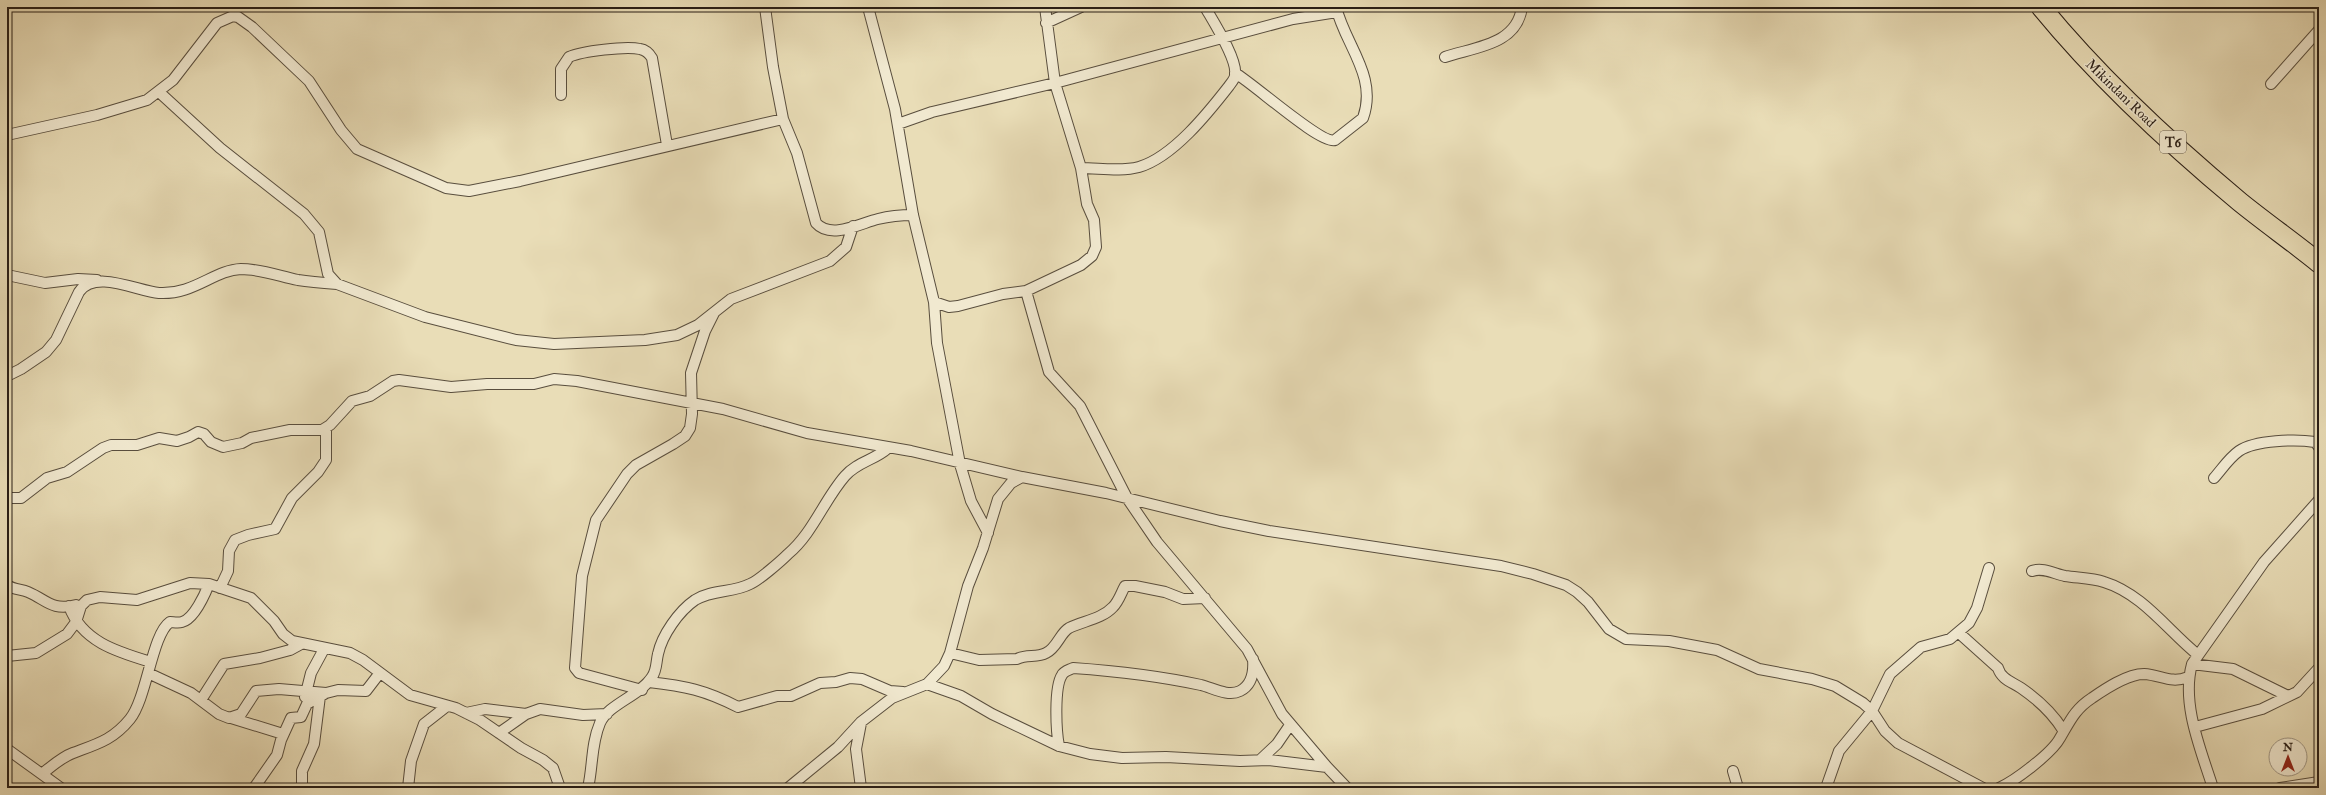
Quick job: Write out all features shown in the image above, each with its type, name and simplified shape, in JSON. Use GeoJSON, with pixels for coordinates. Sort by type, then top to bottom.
{"type":"FeatureCollection","features":[{"type":"Feature","properties":{"kind":"highway","name":"Mikindani Road"},"geometry":{"type":"LineString","coordinates":[[2041,7],[2069,41],[2122,96],[2240,202],[2319,263]]}},
{"type":"Feature","properties":{"kind":"street"},"geometry":{"type":"LineString","coordinates":[[765,7],[773,67],[783,119],[797,153],[816,223],[826,230],[854,226],[880,218],[913,215]]}},
{"type":"Feature","properties":{"kind":"street"},"geometry":{"type":"LineString","coordinates":[[868,7],[898,124],[913,215],[934,302],[937,343],[960,464],[971,501],[988,533]]}},
{"type":"Feature","properties":{"kind":"street"},"geometry":{"type":"LineString","coordinates":[[934,302],[949,307],[958,306],[1003,294],[1026,291],[1081,265],[1087,261],[1094,252],[1096,241],[1094,220],[1084,194],[1080,168],[1055,83],[1045,7]]}},
{"type":"Feature","properties":{"kind":"street"},"geometry":{"type":"LineString","coordinates":[[1046,23],[1081,7]]}},
{"type":"Feature","properties":{"kind":"street"},"geometry":{"type":"LineString","coordinates":[[1080,168],[1138,167],[1164,154],[1215,104],[1229,86],[1236,76],[1235,72],[1223,38],[1205,7]]}},
{"type":"Feature","properties":{"kind":"street"},"geometry":{"type":"LineString","coordinates":[[1445,57],[1495,43],[1506,36],[1514,28],[1522,7]]}},
{"type":"Feature","properties":{"kind":"street"},"geometry":{"type":"LineString","coordinates":[[898,124],[932,112],[1055,83],[1293,19],[1337,9],[1364,73],[1367,87],[1362,118],[1336,140],[1330,142],[1312,132],[1235,72]]}},
{"type":"Feature","properties":{"kind":"street"},"geometry":{"type":"LineString","coordinates":[[7,135],[130,106],[147,100],[173,80],[218,23],[235,11],[238,17],[252,27],[309,81],[341,130],[357,149],[446,188],[469,191],[520,181],[667,145],[783,119]]}},
{"type":"Feature","properties":{"kind":"street"},"geometry":{"type":"LineString","coordinates":[[2271,84],[2319,30]]}},
{"type":"Feature","properties":{"kind":"street"},"geometry":{"type":"LineString","coordinates":[[561,95],[561,68],[569,57],[602,50],[635,48],[644,50],[652,58],[667,145]]}},
{"type":"Feature","properties":{"kind":"street"},"geometry":{"type":"LineString","coordinates":[[159,92],[220,148],[304,214],[319,232],[328,274],[337,284]]}},
{"type":"Feature","properties":{"kind":"street"},"geometry":{"type":"LineString","coordinates":[[7,275],[45,284],[78,279],[156,292],[180,292],[239,269],[264,272],[298,280],[337,284],[430,318],[506,338],[538,343],[605,343],[661,338],[687,330],[714,313],[732,299],[830,261],[846,247],[854,226]]}},
{"type":"Feature","properties":{"kind":"street"},"geometry":{"type":"LineString","coordinates":[[7,376],[43,356],[56,340],[81,290],[93,283],[101,282]]}},
{"type":"Feature","properties":{"kind":"street"},"geometry":{"type":"LineString","coordinates":[[1026,291],[1049,372],[1080,406],[1127,498],[1157,542],[1206,598],[1253,659],[1282,714],[1290,725],[1327,767],[1348,788]]}},
{"type":"Feature","properties":{"kind":"street"},"geometry":{"type":"LineString","coordinates":[[642,690],[579,673],[575,668],[582,576],[598,516],[636,465],[685,436],[692,421],[691,380],[693,367],[714,313]]}},
{"type":"Feature","properties":{"kind":"street"},"geometry":{"type":"LineString","coordinates":[[7,499],[21,498],[47,478],[67,472],[103,448],[111,446],[137,445],[159,438],[177,441],[198,432],[204,434],[211,442],[224,446],[242,443],[251,438],[290,430],[315,431],[326,428],[352,401],[370,396],[393,381],[399,380],[459,387],[487,384],[534,384],[546,380],[566,380],[747,414],[807,433],[911,451],[960,464],[1127,498],[1269,531],[1501,566],[1534,574],[1566,585],[1577,592],[1609,629],[1626,639],[1669,641],[1717,650],[1759,669],[1824,682],[1863,703],[1872,711],[1885,731],[1898,743],[1983,788]]}},
{"type":"Feature","properties":{"kind":"street"},"geometry":{"type":"LineString","coordinates":[[220,588],[228,571],[229,551],[235,540],[248,535],[275,529],[292,498],[323,466],[328,454],[326,428]]}},
{"type":"Feature","properties":{"kind":"street"},"geometry":{"type":"LineString","coordinates":[[2214,478],[2232,457],[2251,446],[2303,440],[2315,442],[2319,447]]}},
{"type":"Feature","properties":{"kind":"street"},"geometry":{"type":"LineString","coordinates":[[588,788],[592,766],[593,747],[600,724],[607,714],[642,690],[649,682],[655,672],[658,653],[665,636],[688,605],[710,593],[745,586],[755,581],[798,545],[845,476],[859,464],[880,456],[888,448]]}},
{"type":"Feature","properties":{"kind":"street"},"geometry":{"type":"LineString","coordinates":[[788,788],[838,747],[861,722],[892,698],[927,684],[944,666],[950,653],[968,586],[988,533],[995,508],[1002,494],[1011,482],[1022,477]]}},
{"type":"Feature","properties":{"kind":"street"},"geometry":{"type":"LineString","coordinates":[[2213,788],[2195,727],[2188,694],[2188,676],[2192,664],[2264,562],[2319,500]]}},
{"type":"Feature","properties":{"kind":"street"},"geometry":{"type":"LineString","coordinates":[[1826,788],[1839,751],[1872,711],[1890,674],[1917,650],[1950,639],[1959,633],[1969,623],[1977,608],[1990,568]]}},
{"type":"Feature","properties":{"kind":"street"},"geometry":{"type":"LineString","coordinates":[[2032,571],[2041,570],[2067,576],[2097,580],[2113,585],[2140,601],[2175,636],[2198,655]]}},
{"type":"Feature","properties":{"kind":"street"},"geometry":{"type":"LineString","coordinates":[[7,585],[28,592],[48,604],[69,606],[100,597],[137,600],[162,593],[183,584],[209,584],[251,598],[262,608],[287,638],[301,644],[350,653],[363,660],[379,674],[410,695],[466,713],[543,760],[553,768],[560,788]]}},
{"type":"Feature","properties":{"kind":"street"},"geometry":{"type":"LineString","coordinates":[[43,774],[72,753],[105,742],[116,733],[133,714],[164,627],[170,622],[182,622],[189,617],[205,597],[209,584]]}},
{"type":"Feature","properties":{"kind":"street"},"geometry":{"type":"LineString","coordinates":[[950,653],[979,660],[1003,658],[1017,659],[1022,656],[1045,654],[1055,646],[1068,629],[1081,625],[1109,611],[1118,601],[1125,586],[1136,586],[1165,592],[1183,599],[1206,598]]}},
{"type":"Feature","properties":{"kind":"street"},"geometry":{"type":"LineString","coordinates":[[7,656],[36,653],[67,634],[76,622],[79,610],[87,600]]}},
{"type":"Feature","properties":{"kind":"street"},"geometry":{"type":"LineString","coordinates":[[69,606],[76,622],[106,647],[151,662]]}},
{"type":"Feature","properties":{"kind":"street"},"geometry":{"type":"LineString","coordinates":[[1959,633],[1998,668],[2000,673],[2010,682],[2021,688],[2049,711],[2063,730]]}},
{"type":"Feature","properties":{"kind":"street"},"geometry":{"type":"LineString","coordinates":[[201,700],[224,664],[260,658],[290,650],[301,644]]}},
{"type":"Feature","properties":{"kind":"street"},"geometry":{"type":"LineString","coordinates":[[304,709],[306,691],[311,673],[324,649]]}},
{"type":"Feature","properties":{"kind":"street"},"geometry":{"type":"LineString","coordinates":[[1059,746],[1056,718],[1062,675],[1066,671],[1073,668],[1138,674],[1182,681],[1234,693],[1246,687],[1251,679],[1254,672],[1253,659]]}},
{"type":"Feature","properties":{"kind":"street"},"geometry":{"type":"LineString","coordinates":[[2192,664],[2233,669],[2288,696]]}},
{"type":"Feature","properties":{"kind":"street"},"geometry":{"type":"LineString","coordinates":[[2195,727],[2262,709],[2300,690],[2319,668]]}},
{"type":"Feature","properties":{"kind":"street"},"geometry":{"type":"LineString","coordinates":[[148,673],[186,690],[219,714],[283,734]]}},
{"type":"Feature","properties":{"kind":"street"},"geometry":{"type":"LineString","coordinates":[[254,788],[277,755],[283,734],[291,718],[301,717],[307,704],[323,695],[338,690],[364,692],[369,688],[379,674]]}},
{"type":"Feature","properties":{"kind":"street"},"geometry":{"type":"LineString","coordinates":[[1999,788],[2030,768],[2054,746],[2074,713],[2093,697],[2136,675],[2144,674],[2169,681],[2188,676]]}},
{"type":"Feature","properties":{"kind":"street"},"geometry":{"type":"LineString","coordinates":[[649,682],[678,684],[706,691],[738,707],[777,696],[791,696],[820,683],[836,682],[850,678],[862,679],[890,691],[904,692]]}},
{"type":"Feature","properties":{"kind":"street"},"geometry":{"type":"LineString","coordinates":[[927,684],[955,693],[992,714],[1059,746],[1090,754],[1122,758],[1166,757],[1240,761],[1260,760],[1327,767]]}},
{"type":"Feature","properties":{"kind":"street"},"geometry":{"type":"LineString","coordinates":[[232,718],[241,714],[256,691],[279,689],[306,691],[323,695]]}},
{"type":"Feature","properties":{"kind":"street"},"geometry":{"type":"LineString","coordinates":[[302,788],[302,771],[314,744],[323,695]]}},
{"type":"Feature","properties":{"kind":"street"},"geometry":{"type":"LineString","coordinates":[[408,788],[411,761],[424,724],[447,706]]}},
{"type":"Feature","properties":{"kind":"street"},"geometry":{"type":"LineString","coordinates":[[466,713],[485,709],[526,714]]}},
{"type":"Feature","properties":{"kind":"street"},"geometry":{"type":"LineString","coordinates":[[499,733],[526,714],[540,709],[583,715],[607,714]]}},
{"type":"Feature","properties":{"kind":"street"},"geometry":{"type":"LineString","coordinates":[[2049,711],[2060,714],[2074,713]]}},
{"type":"Feature","properties":{"kind":"street"},"geometry":{"type":"LineString","coordinates":[[861,722],[856,749],[862,788]]}},
{"type":"Feature","properties":{"kind":"street"},"geometry":{"type":"LineString","coordinates":[[1260,760],[1277,744],[1290,725]]}},
{"type":"Feature","properties":{"kind":"street"},"geometry":{"type":"LineString","coordinates":[[7,749],[61,788]]}},
{"type":"Feature","properties":{"kind":"street"},"geometry":{"type":"LineString","coordinates":[[1734,771],[1738,788]]}},
{"type":"Feature","properties":{"kind":"street"},"geometry":{"type":"LineString","coordinates":[[2280,788],[2319,782]]}}]}
